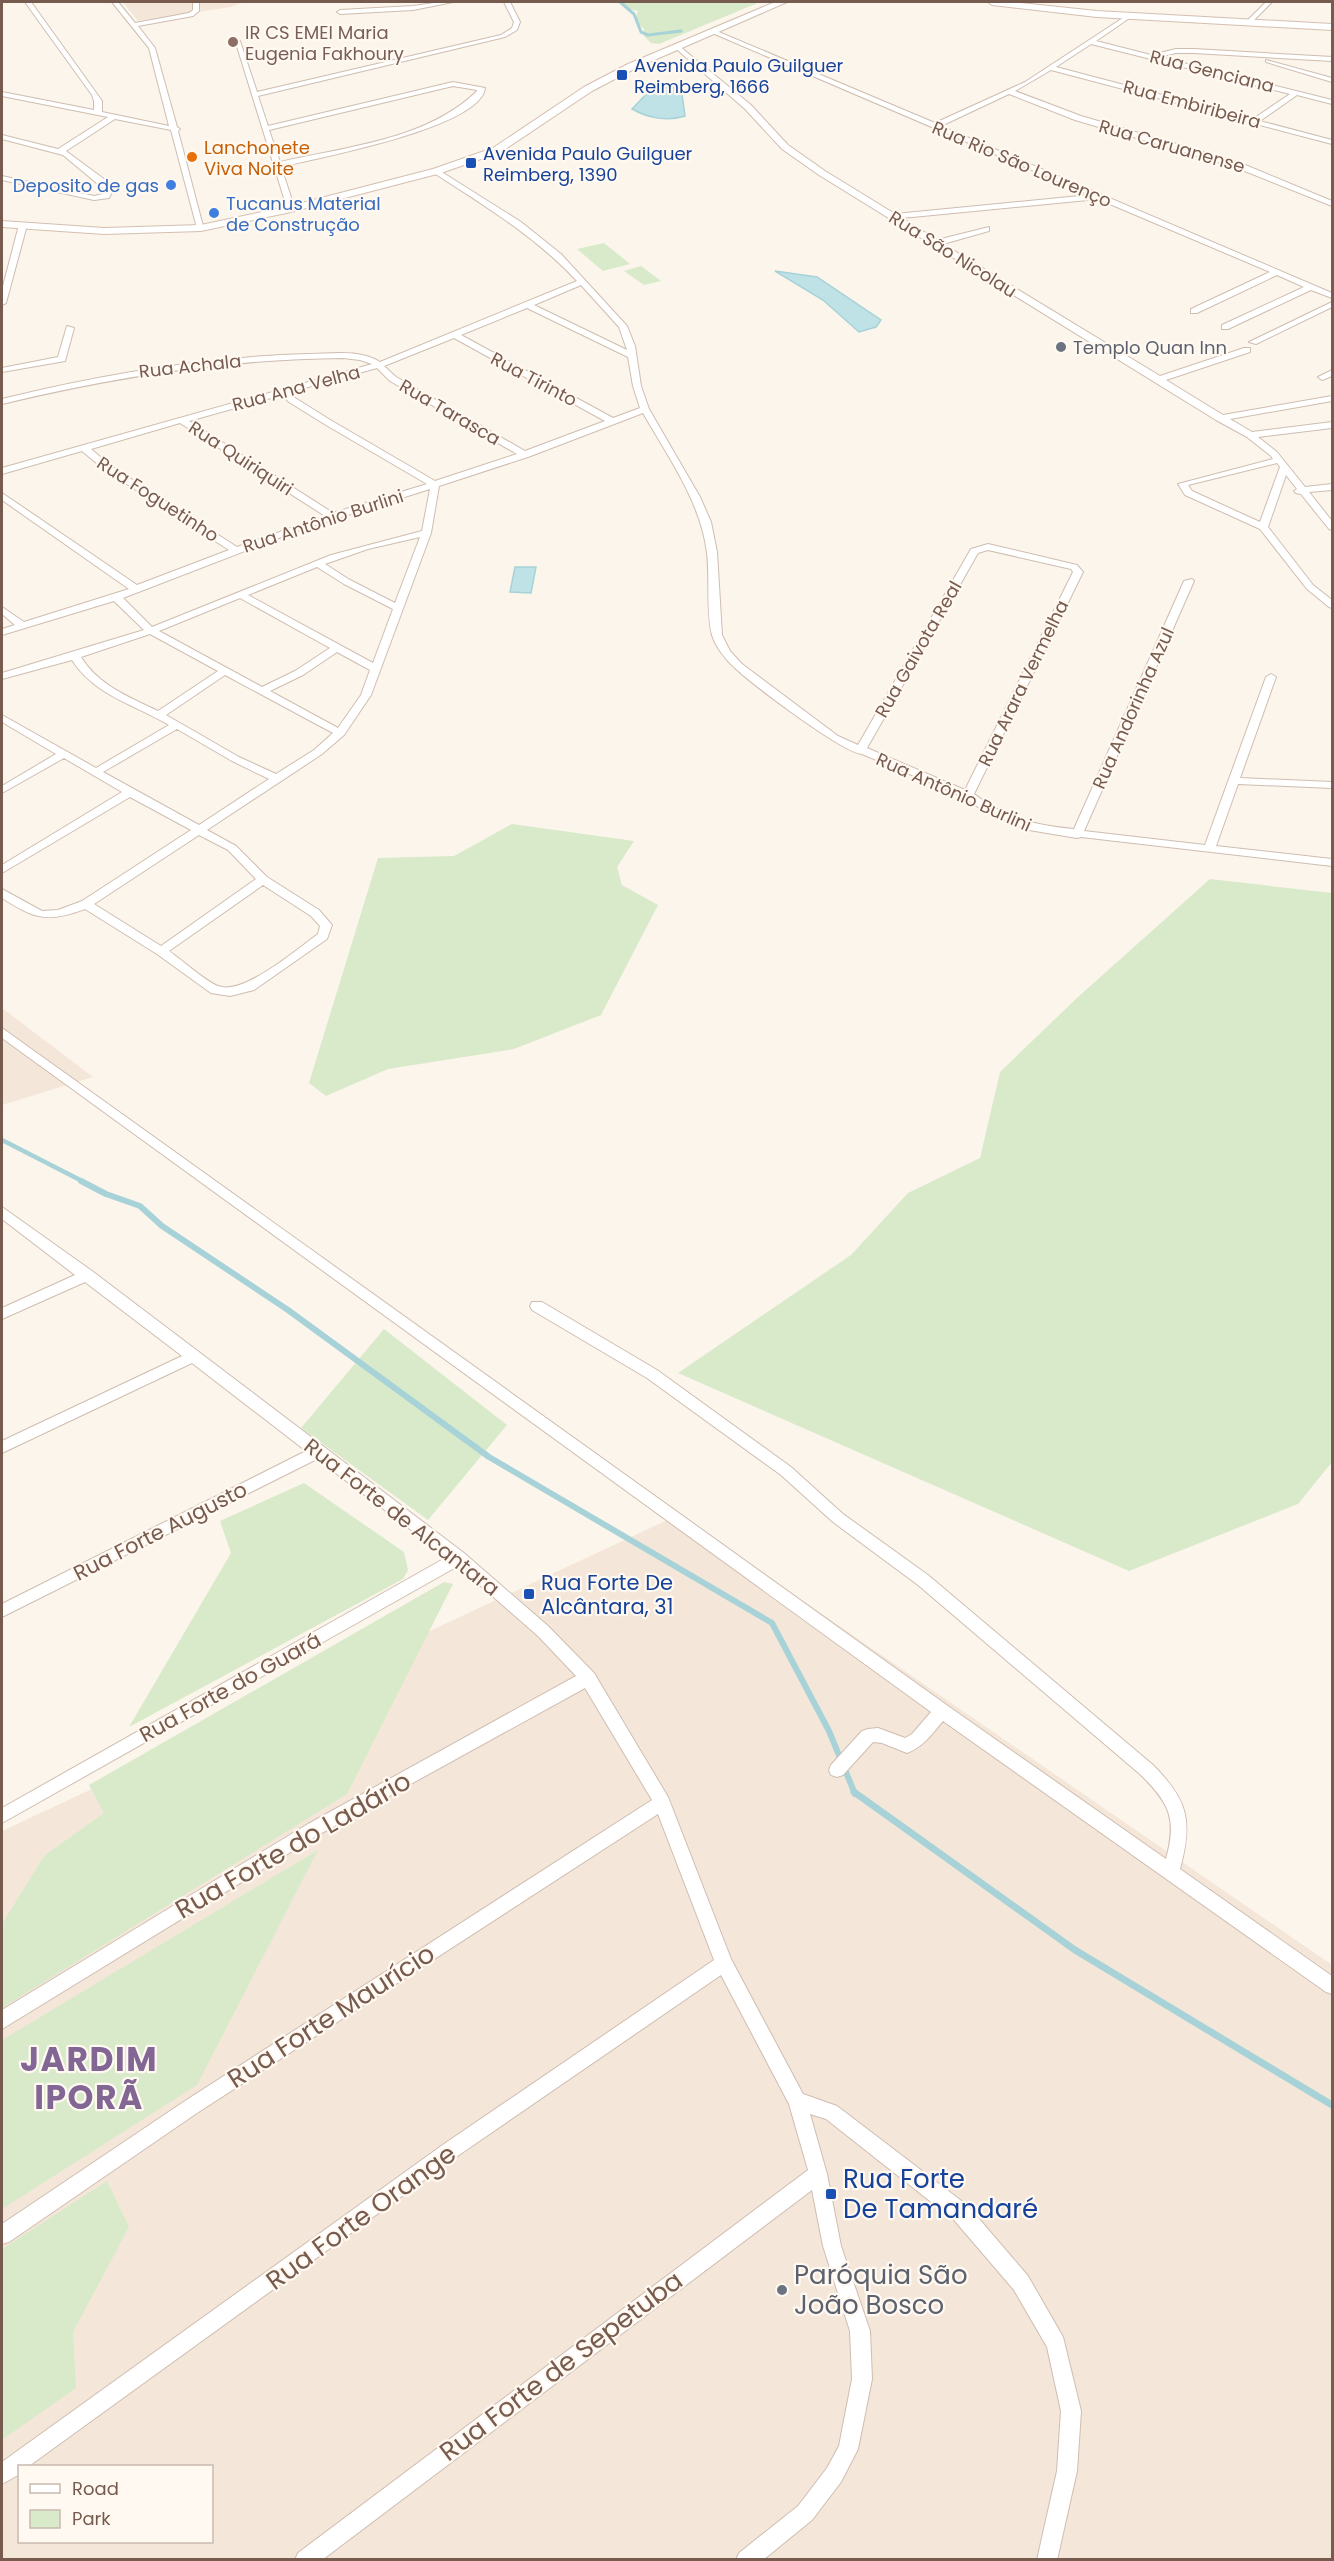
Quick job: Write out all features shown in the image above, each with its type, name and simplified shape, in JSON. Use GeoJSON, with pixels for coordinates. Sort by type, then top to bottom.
{"type":"FeatureCollection","features":[{"type":"Feature","properties":{"kind":"main road"},"geometry":{"type":"LineString","coordinates":[[2,224],[104,231],[201,228],[291,209],[437,171],[497,150],[588,89],[676,46],[782,2]]}},
{"type":"Feature","properties":{"kind":"main road"},"geometry":{"type":"LineString","coordinates":[[992,2],[1038,9],[1129,16],[1332,27]]}},
{"type":"Feature","properties":{"kind":"street"},"geometry":{"type":"LineString","coordinates":[[28,2],[95,95],[98,101],[98,115]]}},
{"type":"Feature","properties":{"kind":"street"},"geometry":{"type":"LineString","coordinates":[[114,2],[152,48],[176,129],[201,228]]}},
{"type":"Feature","properties":{"kind":"street"},"geometry":{"type":"LineString","coordinates":[[134,26],[191,15],[196,11],[196,2]]}},
{"type":"Feature","properties":{"kind":"street"},"geometry":{"type":"LineString","coordinates":[[340,12],[413,8],[450,2]]}},
{"type":"Feature","properties":{"kind":"street"},"geometry":{"type":"LineString","coordinates":[[255,95],[503,36],[515,29],[517,22],[507,2]]}},
{"type":"Feature","properties":{"kind":"street"},"geometry":{"type":"LineString","coordinates":[[1248,23],[1269,2]]}},
{"type":"Feature","properties":{"kind":"street"},"geometry":{"type":"LineString","coordinates":[[935,126],[1010,92],[1052,68],[1129,16]]}},
{"type":"Feature","properties":{"kind":"street","name":"Rua Rio São Lourenço"},"geometry":{"type":"LineString","coordinates":[[712,31],[1332,296]]}},
{"type":"Feature","properties":{"kind":"street"},"geometry":{"type":"LineString","coordinates":[[237,41],[291,209]]}},
{"type":"Feature","properties":{"kind":"street","name":"Rua Genciana"},"geometry":{"type":"LineString","coordinates":[[1092,42],[1332,102]]}},
{"type":"Feature","properties":{"kind":"street","name":"Rua São Nicolau"},"geometry":{"type":"LineString","coordinates":[[676,46],[748,107],[785,147],[893,217],[1250,435],[1281,464],[1300,491],[1332,527]]}},
{"type":"Feature","properties":{"kind":"street"},"geometry":{"type":"LineString","coordinates":[[1151,56],[1176,51],[1332,59]]}},
{"type":"Feature","properties":{"kind":"street"},"geometry":{"type":"LineString","coordinates":[[1246,54],[1332,80]]}},
{"type":"Feature","properties":{"kind":"street","name":"Rua Embiribeira"},"geometry":{"type":"LineString","coordinates":[[1052,68],[1332,142]]}},
{"type":"Feature","properties":{"kind":"street"},"geometry":{"type":"LineString","coordinates":[[265,129],[443,86],[462,83],[481,88],[481,93],[476,100],[462,111],[427,128],[278,165]]}},
{"type":"Feature","properties":{"kind":"street","name":"Rua Caruanense"},"geometry":{"type":"LineString","coordinates":[[1010,92],[1078,118],[1235,164],[1332,204]]}},
{"type":"Feature","properties":{"kind":"street"},"geometry":{"type":"LineString","coordinates":[[1255,121],[1297,92]]}},
{"type":"Feature","properties":{"kind":"street"},"geometry":{"type":"LineString","coordinates":[[2,94],[112,118],[176,129]]}},
{"type":"Feature","properties":{"kind":"street"},"geometry":{"type":"LineString","coordinates":[[60,151],[112,118]]}},
{"type":"Feature","properties":{"kind":"street"},"geometry":{"type":"LineString","coordinates":[[2,137],[60,151],[72,157],[105,184],[108,194],[99,198],[81,196],[2,178]]}},
{"type":"Feature","properties":{"kind":"street","name":"Rua Antônio Burlini"},"geometry":{"type":"LineString","coordinates":[[437,171],[518,224],[558,256],[623,326],[631,346],[631,355],[645,409],[695,497],[706,522],[712,552],[717,635],[726,652],[738,666],[807,720],[860,751],[968,795],[1016,823],[1077,835],[1332,863]]}},
{"type":"Feature","properties":{"kind":"street"},"geometry":{"type":"LineString","coordinates":[[893,217],[1100,197]]}},
{"type":"Feature","properties":{"kind":"street"},"geometry":{"type":"LineString","coordinates":[[2,303],[23,225]]}},
{"type":"Feature","properties":{"kind":"street"},"geometry":{"type":"LineString","coordinates":[[936,243],[986,229]]}},
{"type":"Feature","properties":{"kind":"street"},"geometry":{"type":"LineString","coordinates":[[1194,311],[1277,272]]}},
{"type":"Feature","properties":{"kind":"street","name":"Rua Ana Velha"},"geometry":{"type":"LineString","coordinates":[[2,471],[380,364],[456,336],[582,282]]}},
{"type":"Feature","properties":{"kind":"street"},"geometry":{"type":"LineString","coordinates":[[1225,327],[1311,287]]}},
{"type":"Feature","properties":{"kind":"street"},"geometry":{"type":"LineString","coordinates":[[1253,342],[1332,304]]}},
{"type":"Feature","properties":{"kind":"street"},"geometry":{"type":"LineString","coordinates":[[528,305],[631,355]]}},
{"type":"Feature","properties":{"kind":"street"},"geometry":{"type":"LineString","coordinates":[[2,370],[62,358],[70,328]]}},
{"type":"Feature","properties":{"kind":"street","name":"Rua Tirinto"},"geometry":{"type":"LineString","coordinates":[[456,336],[612,421]]}},
{"type":"Feature","properties":{"kind":"street"},"geometry":{"type":"LineString","coordinates":[[1158,380],[1246,350]]}},
{"type":"Feature","properties":{"kind":"street","name":"Rua Achala"},"geometry":{"type":"LineString","coordinates":[[2,401],[60,386],[165,367],[269,358],[352,356],[380,364]]}},
{"type":"Feature","properties":{"kind":"street","name":"Rua Tarasca"},"geometry":{"type":"LineString","coordinates":[[380,364],[393,379],[525,455]]}},
{"type":"Feature","properties":{"kind":"street"},"geometry":{"type":"LineString","coordinates":[[1322,377],[1332,373]]}},
{"type":"Feature","properties":{"kind":"street"},"geometry":{"type":"LineString","coordinates":[[2,893],[31,912],[48,917],[86,904],[278,779],[340,734],[366,695],[426,533],[435,485],[314,414],[284,391]]}},
{"type":"Feature","properties":{"kind":"street"},"geometry":{"type":"LineString","coordinates":[[1219,418],[1332,398]]}},
{"type":"Feature","properties":{"kind":"street","name":"Rua Antônio Burlini"},"geometry":{"type":"LineString","coordinates":[[2,632],[116,597],[235,550],[331,516],[525,455],[645,409]]}},
{"type":"Feature","properties":{"kind":"street","name":"Rua Quiriquiri"},"geometry":{"type":"LineString","coordinates":[[181,420],[331,516]]}},
{"type":"Feature","properties":{"kind":"street"},"geometry":{"type":"LineString","coordinates":[[1250,435],[1332,425]]}},
{"type":"Feature","properties":{"kind":"street","name":"Rua Foguetinho"},"geometry":{"type":"LineString","coordinates":[[83,447],[108,468],[235,550]]}},
{"type":"Feature","properties":{"kind":"street"},"geometry":{"type":"LineString","coordinates":[[1263,527],[1281,464],[1183,484],[1188,493],[1263,527],[1310,587],[1332,605]]}},
{"type":"Feature","properties":{"kind":"street"},"geometry":{"type":"LineString","coordinates":[[1300,491],[1332,487]]}},
{"type":"Feature","properties":{"kind":"street"},"geometry":{"type":"LineString","coordinates":[[2,496],[136,589]]}},
{"type":"Feature","properties":{"kind":"street"},"geometry":{"type":"LineString","coordinates":[[2,676],[75,656],[150,630],[318,562],[398,538],[426,533]]}},
{"type":"Feature","properties":{"kind":"street","name":"Rua Gaivota Real"},"geometry":{"type":"LineString","coordinates":[[860,751],[978,549],[988,546],[1074,567],[1078,570]]}},
{"type":"Feature","properties":{"kind":"street"},"geometry":{"type":"LineString","coordinates":[[318,562],[347,582],[398,608]]}},
{"type":"Feature","properties":{"kind":"street","name":"Rua Arara Vermelha"},"geometry":{"type":"LineString","coordinates":[[968,795],[1078,570]]}},
{"type":"Feature","properties":{"kind":"street","name":"Rua Andorinha Azul"},"geometry":{"type":"LineString","coordinates":[[1077,835],[1189,581]]}},
{"type":"Feature","properties":{"kind":"street"},"geometry":{"type":"LineString","coordinates":[[240,594],[375,668]]}},
{"type":"Feature","properties":{"kind":"street"},"geometry":{"type":"LineString","coordinates":[[116,597],[150,630],[340,734]]}},
{"type":"Feature","properties":{"kind":"street"},"geometry":{"type":"LineString","coordinates":[[2,610],[23,626]]}},
{"type":"Feature","properties":{"kind":"street"},"geometry":{"type":"LineString","coordinates":[[262,691],[299,673],[337,648]]}},
{"type":"Feature","properties":{"kind":"street"},"geometry":{"type":"LineString","coordinates":[[75,656],[80,667],[91,677],[120,696],[177,725],[242,764],[278,779]]}},
{"type":"Feature","properties":{"kind":"street"},"geometry":{"type":"LineString","coordinates":[[159,715],[225,671]]}},
{"type":"Feature","properties":{"kind":"street"},"geometry":{"type":"LineString","coordinates":[[1209,850],[1271,677]]}},
{"type":"Feature","properties":{"kind":"street"},"geometry":{"type":"LineString","coordinates":[[2,718],[198,832],[232,848],[263,880],[315,913],[326,925],[323,936],[250,987],[230,992],[214,990],[161,951],[86,904]]}},
{"type":"Feature","properties":{"kind":"street"},"geometry":{"type":"LineString","coordinates":[[96,772],[177,725]]}},
{"type":"Feature","properties":{"kind":"street"},"geometry":{"type":"LineString","coordinates":[[2,790],[64,754]]}},
{"type":"Feature","properties":{"kind":"street"},"geometry":{"type":"LineString","coordinates":[[1234,781],[1332,786]]}},
{"type":"Feature","properties":{"kind":"street"},"geometry":{"type":"LineString","coordinates":[[2,870],[130,792]]}},
{"type":"Feature","properties":{"kind":"street"},"geometry":{"type":"LineString","coordinates":[[161,951],[263,880]]}},
{"type":"Feature","properties":{"kind":"street"},"geometry":{"type":"LineString","coordinates":[[2,1032],[942,1711],[1171,1870],[1332,1986]]}},
{"type":"Feature","properties":{"kind":"street","name":"Rua Forte de Alcantara"},"geometry":{"type":"LineString","coordinates":[[2,1212],[459,1558],[543,1631],[588,1678],[662,1802],[724,1963],[797,2101]]}},
{"type":"Feature","properties":{"kind":"street"},"geometry":{"type":"LineString","coordinates":[[2,1314],[87,1275]]}},
{"type":"Feature","properties":{"kind":"street"},"geometry":{"type":"LineString","coordinates":[[537,1306],[651,1374],[786,1471],[838,1518],[922,1580],[1147,1770],[1176,1802],[1180,1817],[1181,1831],[1171,1870]]}},
{"type":"Feature","properties":{"kind":"street"},"geometry":{"type":"LineString","coordinates":[[2,1447],[192,1357]]}},
{"type":"Feature","properties":{"kind":"street","name":"Rua Forte Augusto"},"geometry":{"type":"LineString","coordinates":[[2,1611],[319,1451]]}},
{"type":"Feature","properties":{"kind":"street","name":"Rua Forte do Guará"},"geometry":{"type":"LineString","coordinates":[[2,1816],[459,1558]]}},
{"type":"Feature","properties":{"kind":"street","name":"Rua Forte do Ladário"},"geometry":{"type":"LineString","coordinates":[[2,2020],[314,1829],[588,1678]]}},
{"type":"Feature","properties":{"kind":"street"},"geometry":{"type":"LineString","coordinates":[[837,1770],[867,1736],[881,1734],[907,1746],[918,1739],[942,1711]]}},
{"type":"Feature","properties":{"kind":"street","name":"Rua Forte Maurício"},"geometry":{"type":"LineString","coordinates":[[2,2235],[191,2107],[662,1802]]}},
{"type":"Feature","properties":{"kind":"street","name":"Rua Forte Orange"},"geometry":{"type":"LineString","coordinates":[[2,2474],[417,2176],[654,2009],[724,1963]]}},
{"type":"Feature","properties":{"kind":"street"},"geometry":{"type":"LineString","coordinates":[[746,2559],[805,2513],[834,2475],[848,2450],[858,2412],[862,2379],[860,2331],[832,2246],[818,2174],[797,2101]]}},
{"type":"Feature","properties":{"kind":"street"},"geometry":{"type":"LineString","coordinates":[[797,2101],[831,2112],[961,2213],[1021,2283],[1056,2344],[1071,2411],[1067,2471],[1047,2559]]}},
{"type":"Feature","properties":{"kind":"street","name":"Rua Forte de Sepetuba"},"geometry":{"type":"LineString","coordinates":[[305,2559],[818,2174]]}},
{"type":"Feature","properties":{"kind":"shaded area"},"geometry":{"type":"Polygon","coordinates":[[[123,2],[243,2],[231,7],[138,21],[123,2]]]}},
{"type":"Feature","properties":{"kind":"shaded area"},"geometry":{"type":"Polygon","coordinates":[[[2,1008],[93,1077],[2,1105],[2,1008]]]}},
{"type":"Feature","properties":{"kind":"shaded area","name":"JARDIM IPORÃ"},"geometry":{"type":"Polygon","coordinates":[[[678,1515],[1332,1965],[1332,2559],[2,2559],[2,1831],[678,1515]]]}},
{"type":"Feature","properties":{"kind":"green space"},"geometry":{"type":"Polygon","coordinates":[[[621,2],[760,2],[659,44],[651,43],[644,36],[644,29],[635,20],[638,11],[629,9],[621,2]]]}},
{"type":"Feature","properties":{"kind":"green space"},"geometry":{"type":"Polygon","coordinates":[[[604,243],[630,264],[603,271],[577,249],[604,243]]]}},
{"type":"Feature","properties":{"kind":"green space"},"geometry":{"type":"Polygon","coordinates":[[[641,266],[661,281],[644,285],[624,271],[641,266]]]}},
{"type":"Feature","properties":{"kind":"green space"},"geometry":{"type":"Polygon","coordinates":[[[512,824],[634,841],[617,867],[622,885],[658,905],[601,1015],[514,1049],[388,1069],[326,1096],[309,1083],[378,858],[454,856],[512,824]]]}},
{"type":"Feature","properties":{"kind":"green space"},"geometry":{"type":"Polygon","coordinates":[[[1210,879],[1332,893],[1332,1462],[1298,1504],[1129,1571],[678,1373],[851,1255],[908,1193],[980,1158],[1000,1072],[1078,997],[1210,879]]]}},
{"type":"Feature","properties":{"kind":"green space"},"geometry":{"type":"Polygon","coordinates":[[[384,1329],[507,1425],[428,1520],[301,1428],[384,1329]]]}},
{"type":"Feature","properties":{"kind":"green space"},"geometry":{"type":"Polygon","coordinates":[[[304,1483],[404,1552],[408,1570],[403,1579],[129,1727],[231,1553],[220,1521],[304,1483]]]}},
{"type":"Feature","properties":{"kind":"green space"},"geometry":{"type":"Polygon","coordinates":[[[444,1582],[453,1584],[347,1794],[2,2008],[2,1924],[44,1856],[104,1813],[89,1785],[444,1582]]]}},
{"type":"Feature","properties":{"kind":"green space"},"geometry":{"type":"Polygon","coordinates":[[[318,1850],[197,2085],[2,2209],[2,2040],[318,1850]]]}},
{"type":"Feature","properties":{"kind":"green space"},"geometry":{"type":"Polygon","coordinates":[[[107,2181],[129,2227],[73,2332],[76,2388],[2,2440],[2,2249],[107,2181]]]}},
{"type":"Feature","properties":{"kind":"water"},"geometry":{"type":"Polygon","coordinates":[[[657,87],[678,88],[682,94],[685,116],[672,119],[658,118],[632,109],[649,91],[657,87]]]}},
{"type":"Feature","properties":{"kind":"water"},"geometry":{"type":"Polygon","coordinates":[[[775,271],[817,277],[881,320],[876,327],[859,332],[823,300],[775,271]]]}},
{"type":"Feature","properties":{"kind":"water"},"geometry":{"type":"Polygon","coordinates":[[[515,567],[536,567],[531,593],[510,592],[515,567]]]}},
{"type":"Feature","properties":{"kind":"waterway"},"geometry":{"type":"LineString","coordinates":[[620,2],[634,14],[641,32],[648,35],[681,31]]}},
{"type":"Feature","properties":{"kind":"waterway"},"geometry":{"type":"LineString","coordinates":[[2,1140],[84,1182]]}},
{"type":"Feature","properties":{"kind":"waterway"},"geometry":{"type":"LineString","coordinates":[[81,1181],[106,1194],[140,1206],[162,1226],[288,1310],[489,1457],[772,1623],[829,1731],[854,1792]]}},
{"type":"Feature","properties":{"kind":"waterway"},"geometry":{"type":"LineString","coordinates":[[854,1792],[1075,1950],[1332,2105]]}},
{"type":"Feature","properties":{"kind":"place","name":"IR CS EMEI Maria Eugenia Fakhoury"},"geometry":{"type":"Point","coordinates":[233,42]}},
{"type":"Feature","properties":{"kind":"place","name":"Avenida Paulo Guilguer Reimberg, 1666"},"geometry":{"type":"Point","coordinates":[622,75]}},
{"type":"Feature","properties":{"kind":"place","name":"Lanchonete Viva Noite"},"geometry":{"type":"Point","coordinates":[192,157]}},
{"type":"Feature","properties":{"kind":"place","name":"Avenida Paulo Guilguer Reimberg, 1390"},"geometry":{"type":"Point","coordinates":[471,163]}},
{"type":"Feature","properties":{"kind":"place","name":"Deposito de gas"},"geometry":{"type":"Point","coordinates":[171,185]}},
{"type":"Feature","properties":{"kind":"place","name":"Tucanus Material de Construção"},"geometry":{"type":"Point","coordinates":[214,213]}},
{"type":"Feature","properties":{"kind":"place","name":"Templo Quan Inn"},"geometry":{"type":"Point","coordinates":[1061,347]}},
{"type":"Feature","properties":{"kind":"place","name":"Rua Forte De Alcântara, 31"},"geometry":{"type":"Point","coordinates":[529,1594]}},
{"type":"Feature","properties":{"kind":"place","name":"Rua Forte De Tamandaré"},"geometry":{"type":"Point","coordinates":[831,2194]}},
{"type":"Feature","properties":{"kind":"place","name":"Paróquia São João Bosco"},"geometry":{"type":"Point","coordinates":[782,2290]}},
{"type":"Feature","properties":{"kind":"district","name":"JARDIM IPORÃ"},"geometry":{"type":"Point","coordinates":[89,2078]}}]}
